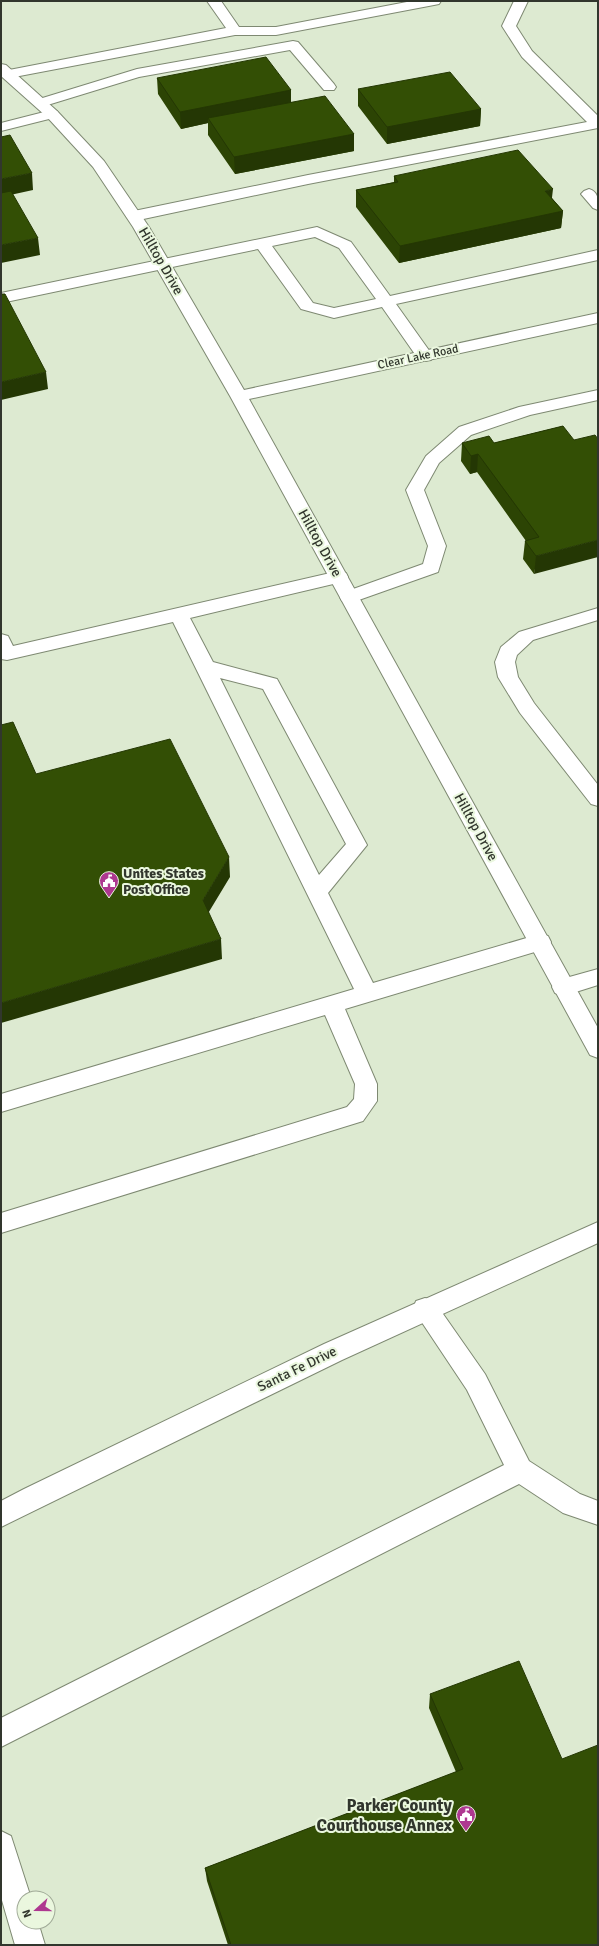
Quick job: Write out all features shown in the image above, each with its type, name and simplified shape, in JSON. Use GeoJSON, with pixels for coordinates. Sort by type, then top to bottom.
{"type":"FeatureCollection","features":[{"type":"Feature","properties":{"kind":"street"},"geometry":{"type":"LineString","coordinates":[[214,1],[235,31]]}},
{"type":"Feature","properties":{"kind":"street"},"geometry":{"type":"LineString","coordinates":[[5,71],[235,31],[276,31],[434,1]]}},
{"type":"Feature","properties":{"kind":"street"},"geometry":{"type":"LineString","coordinates":[[134,216],[247,191],[475,146],[598,124],[527,54],[509,26],[525,2]]}},
{"type":"Feature","properties":{"kind":"street"},"geometry":{"type":"LineString","coordinates":[[1,127],[137,73],[293,44],[329,88]]}},
{"type":"Feature","properties":{"kind":"street","name":"Hilltop Drive"},"geometry":{"type":"LineString","coordinates":[[5,71],[47,109],[99,164],[134,216],[239,396],[598,1049]]}},
{"type":"Feature","properties":{"kind":"street"},"geometry":{"type":"LineString","coordinates":[[1,298],[317,232],[344,245],[425,356]]}},
{"type":"Feature","properties":{"kind":"street"},"geometry":{"type":"LineString","coordinates":[[262,244],[307,306],[334,313],[598,254]]}},
{"type":"Feature","properties":{"kind":"street","name":"Clear Lake Road"},"geometry":{"type":"LineString","coordinates":[[239,396],[598,318]]}},
{"type":"Feature","properties":{"kind":"street"},"geometry":{"type":"LineString","coordinates":[[350,597],[431,568],[436,546],[415,490],[432,460],[465,431],[526,411],[598,396]]}},
{"type":"Feature","properties":{"kind":"street"},"geometry":{"type":"LineString","coordinates":[[3,650],[179,614],[339,577]]}},
{"type":"Feature","properties":{"kind":"street"},"geometry":{"type":"LineString","coordinates":[[179,614],[367,994]]}},
{"type":"Feature","properties":{"kind":"street"},"geometry":{"type":"LineString","coordinates":[[598,614],[526,636],[508,652],[505,662],[508,677],[527,708],[598,799]]}},
{"type":"Feature","properties":{"kind":"street"},"geometry":{"type":"LineString","coordinates":[[205,667],[270,684],[357,845],[317,891]]}},
{"type":"Feature","properties":{"kind":"street"},"geometry":{"type":"LineString","coordinates":[[1,1103],[540,942]]}},
{"type":"Feature","properties":{"kind":"street"},"geometry":{"type":"LineString","coordinates":[[564,987],[598,977]]}},
{"type":"Feature","properties":{"kind":"street"},"geometry":{"type":"LineString","coordinates":[[1,1223],[355,1114],[365,1101],[366,1084],[332,1004]]}},
{"type":"Feature","properties":{"kind":"street","name":"Santa Fe Drive"},"geometry":{"type":"LineString","coordinates":[[1,1515],[333,1352],[425,1309],[598,1232]]}},
{"type":"Feature","properties":{"kind":"street"},"geometry":{"type":"LineString","coordinates":[[425,1309],[476,1382],[520,1470],[572,1504],[598,1513]]}},
{"type":"Feature","properties":{"kind":"street"},"geometry":{"type":"LineString","coordinates":[[1,1733],[520,1470]]}},
{"type":"Feature","properties":{"kind":"street"},"geometry":{"type":"LineString","coordinates":[[1,1846],[30,1945]]}},
{"type":"Feature","properties":{"kind":"building"},"geometry":{"type":"Polygon","coordinates":[[[266,57],[291,90],[180,112],[157,78],[266,57]]]}},
{"type":"Feature","properties":{"kind":"building"},"geometry":{"type":"Polygon","coordinates":[[[450,72],[481,109],[387,127],[358,89],[450,72]]]}},
{"type":"Feature","properties":{"kind":"building"},"geometry":{"type":"Polygon","coordinates":[[[325,96],[354,134],[234,157],[208,118],[325,96]]]}},
{"type":"Feature","properties":{"kind":"building"},"geometry":{"type":"Polygon","coordinates":[[[10,135],[32,173],[1,179],[1,137],[10,135]]]}},
{"type":"Feature","properties":{"kind":"building"},"geometry":{"type":"Polygon","coordinates":[[[518,150],[553,189],[545,191],[563,211],[400,246],[356,190],[398,182],[394,176],[518,150]]]}},
{"type":"Feature","properties":{"kind":"building"},"geometry":{"type":"Polygon","coordinates":[[[11,191],[38,238],[1,245],[1,193],[11,191]]]}},
{"type":"Feature","properties":{"kind":"building"},"geometry":{"type":"Polygon","coordinates":[[[1,294],[5,294],[46,372],[1,382],[1,294]]]}},
{"type":"Feature","properties":{"kind":"building"},"geometry":{"type":"Polygon","coordinates":[[[563,426],[574,440],[595,435],[598,439],[598,540],[536,556],[525,541],[539,537],[478,454],[471,456],[462,443],[489,436],[494,443],[563,426]]]}},
{"type":"Feature","properties":{"kind":"building","name":"Unites States Post Office"},"geometry":{"type":"Polygon","coordinates":[[[13,722],[36,774],[170,739],[229,857],[203,900],[221,939],[1,1003],[1,725],[13,722]]]}},
{"type":"Feature","properties":{"kind":"building","name":"Parker County Courthouse Annex"},"geometry":{"type":"Polygon","coordinates":[[[519,1661],[562,1759],[598,1745],[598,1945],[231,1945],[205,1868],[463,1769],[430,1694],[519,1661]]]}},
{"type":"Feature","properties":{"kind":"place","name":"Unites States Post Office"},"geometry":{"type":"Point","coordinates":[109,898]}},
{"type":"Feature","properties":{"kind":"place","name":"Parker County Courthouse Annex"},"geometry":{"type":"Point","coordinates":[466,1832]}}]}
